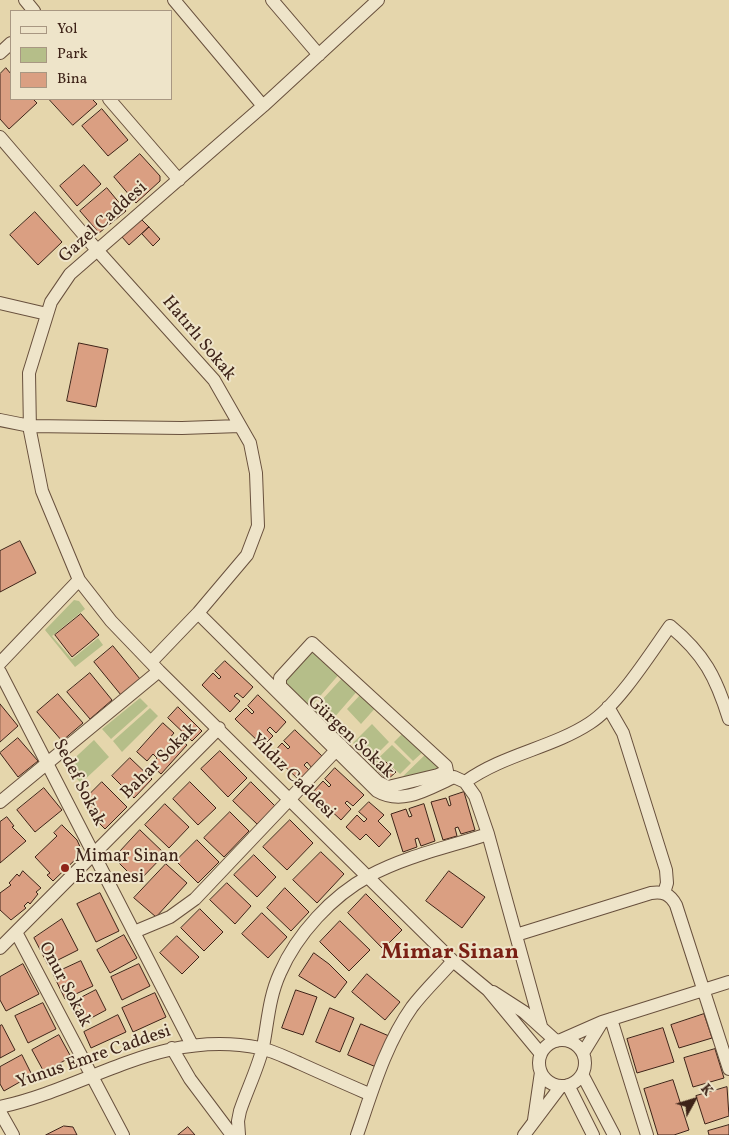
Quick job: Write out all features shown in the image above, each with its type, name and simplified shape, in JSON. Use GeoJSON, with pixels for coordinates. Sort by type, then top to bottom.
{"type":"FeatureCollection","features":[{"type":"Feature","properties":{"kind":"street"},"geometry":{"type":"LineString","coordinates":[[25,0],[33,10]]}},
{"type":"Feature","properties":{"kind":"street"},"geometry":{"type":"LineString","coordinates":[[174,0],[263,106]]}},
{"type":"Feature","properties":{"kind":"street"},"geometry":{"type":"LineString","coordinates":[[272,0],[319,55]]}},
{"type":"Feature","properties":{"kind":"street","name":"Gazel Caddesi"},"geometry":{"type":"LineString","coordinates":[[78,580],[42,491],[30,426],[29,373],[51,302],[70,274],[263,106],[378,0]]}},
{"type":"Feature","properties":{"kind":"street"},"geometry":{"type":"LineString","coordinates":[[0,53],[10,44]]}},
{"type":"Feature","properties":{"kind":"street"},"geometry":{"type":"LineString","coordinates":[[110,100],[178,180]]}},
{"type":"Feature","properties":{"kind":"street","name":"Hatırlı Sokak"},"geometry":{"type":"LineString","coordinates":[[0,137],[97,250],[214,380],[250,443],[256,473],[258,526],[247,555],[155,667],[49,764],[0,802]]}},
{"type":"Feature","properties":{"kind":"street"},"geometry":{"type":"LineString","coordinates":[[0,303],[47,314]]}},
{"type":"Feature","properties":{"kind":"street"},"geometry":{"type":"LineString","coordinates":[[0,420],[30,426],[182,428],[240,426]]}},
{"type":"Feature","properties":{"kind":"street"},"geometry":{"type":"LineString","coordinates":[[0,663],[78,580]]}},
{"type":"Feature","properties":{"kind":"street","name":"Yıldız Caddesi"},"geometry":{"type":"LineString","coordinates":[[78,580],[111,621],[155,667],[453,961],[488,990],[540,1054]]}},
{"type":"Feature","properties":{"kind":"street","name":"Gürgen Sokak"},"geometry":{"type":"LineString","coordinates":[[198,613],[338,748],[368,783],[386,796],[397,798],[412,796],[454,777],[465,782]]}},
{"type":"Feature","properties":{"kind":"street"},"geometry":{"type":"LineString","coordinates":[[541,1026],[488,834],[475,796],[465,782],[494,764],[578,730],[596,719],[608,707],[670,626],[699,653],[713,673],[729,719]]}},
{"type":"Feature","properties":{"kind":"street"},"geometry":{"type":"LineString","coordinates":[[311,643],[448,770],[438,775],[385,786],[338,748],[279,683],[280,678],[311,643]]}},
{"type":"Feature","properties":{"kind":"street","name":"Sedef Sokak"},"geometry":{"type":"LineString","coordinates":[[0,672],[192,1045]]}},
{"type":"Feature","properties":{"kind":"street"},"geometry":{"type":"LineString","coordinates":[[608,707],[622,733],[666,870],[667,883],[664,893]]}},
{"type":"Feature","properties":{"kind":"street","name":"Bahar Sokak"},"geometry":{"type":"LineString","coordinates":[[0,948],[218,728]]}},
{"type":"Feature","properties":{"kind":"street"},"geometry":{"type":"LineString","coordinates":[[134,932],[170,917],[187,906],[338,748]]}},
{"type":"Feature","properties":{"kind":"street"},"geometry":{"type":"LineString","coordinates":[[239,1135],[238,1121],[240,1111],[262,1048],[271,999],[280,973],[293,948],[325,910],[367,877],[387,867],[488,834]]}},
{"type":"Feature","properties":{"kind":"street"},"geometry":{"type":"LineString","coordinates":[[516,935],[652,893],[664,893],[676,905],[729,1069]]}},
{"type":"Feature","properties":{"kind":"street","name":"Onur Sokak"},"geometry":{"type":"LineString","coordinates":[[16,932],[123,1135]]}},
{"type":"Feature","properties":{"kind":"street"},"geometry":{"type":"LineString","coordinates":[[357,1135],[369,1094],[407,1016],[420,997],[453,961]]}},
{"type":"Feature","properties":{"kind":"street"},"geometry":{"type":"LineString","coordinates":[[533,1122],[541,1072],[540,1054],[546,1046],[607,1020],[729,982]]}},
{"type":"Feature","properties":{"kind":"street","name":"Yıldız Caddesi"},"geometry":{"type":"LineString","coordinates":[[488,990],[509,1001],[558,1040],[572,1042],[583,1054]]}},
{"type":"Feature","properties":{"kind":"street"},"geometry":{"type":"LineString","coordinates":[[524,1135],[564,1086],[576,1081],[582,1074],[585,1064],[583,1054],[607,1020]]}},
{"type":"Feature","properties":{"kind":"street"},"geometry":{"type":"LineString","coordinates":[[607,1020],[647,1135]]}},
{"type":"Feature","properties":{"kind":"street","name":"Yunus Emre Caddesi"},"geometry":{"type":"LineString","coordinates":[[0,1107],[32,1098],[91,1074],[172,1048],[192,1045],[262,1048],[369,1094]]}},
{"type":"Feature","properties":{"kind":"street"},"geometry":{"type":"LineString","coordinates":[[172,1048],[194,1085],[232,1135]]}},
{"type":"Feature","properties":{"kind":"street"},"geometry":{"type":"LineString","coordinates":[[541,1072],[549,1082],[564,1086],[593,1135]]}},
{"type":"Feature","properties":{"kind":"street"},"geometry":{"type":"LineString","coordinates":[[582,1074],[614,1135]]}},
{"type":"Feature","properties":{"kind":"street"},"geometry":{"type":"LineString","coordinates":[[0,1112],[13,1135]]}},
{"type":"Feature","properties":{"kind":"green space"},"geometry":{"type":"Polygon","coordinates":[[[74,600],[79,601],[85,609],[52,636],[72,659],[98,638],[103,645],[75,667],[45,630],[74,600]]]}},
{"type":"Feature","properties":{"kind":"green space"},"geometry":{"type":"Polygon","coordinates":[[[311,646],[341,672],[308,710],[283,686],[284,680],[311,646]]]}},
{"type":"Feature","properties":{"kind":"green space"},"geometry":{"type":"Polygon","coordinates":[[[344,676],[359,689],[326,727],[310,713],[344,676]]]}},
{"type":"Feature","properties":{"kind":"green space"},"geometry":{"type":"Polygon","coordinates":[[[362,693],[378,705],[361,724],[347,709],[362,693]]]}},
{"type":"Feature","properties":{"kind":"green space"},"geometry":{"type":"Polygon","coordinates":[[[140,698],[148,706],[111,739],[102,729],[140,698]]]}},
{"type":"Feature","properties":{"kind":"green space"},"geometry":{"type":"Polygon","coordinates":[[[150,708],[158,716],[122,752],[113,741],[150,708]]]}},
{"type":"Feature","properties":{"kind":"green space"},"geometry":{"type":"Polygon","coordinates":[[[372,724],[389,742],[371,760],[353,743],[372,724]]]}},
{"type":"Feature","properties":{"kind":"green space"},"geometry":{"type":"Polygon","coordinates":[[[405,731],[425,750],[413,761],[394,742],[405,731]]]}},
{"type":"Feature","properties":{"kind":"green space"},"geometry":{"type":"Polygon","coordinates":[[[94,740],[109,757],[81,783],[65,767],[94,740]]]}},
{"type":"Feature","properties":{"kind":"green space"},"geometry":{"type":"Polygon","coordinates":[[[392,745],[411,763],[400,774],[386,761],[376,771],[367,769],[392,745]]]}},
{"type":"Feature","properties":{"kind":"green space"},"geometry":{"type":"Polygon","coordinates":[[[427,753],[446,769],[396,783],[427,753]]]}},
{"type":"Feature","properties":{"kind":"building"},"geometry":{"type":"Polygon","coordinates":[[[6,68],[10,73],[10,100],[34,100],[37,103],[9,129],[0,119],[0,74],[6,68]]]}},
{"type":"Feature","properties":{"kind":"building"},"geometry":{"type":"Polygon","coordinates":[[[50,100],[93,100],[97,104],[73,125],[50,100]]]}},
{"type":"Feature","properties":{"kind":"building"},"geometry":{"type":"Polygon","coordinates":[[[102,109],[128,140],[108,156],[82,126],[102,109]]]}},
{"type":"Feature","properties":{"kind":"building"},"geometry":{"type":"Polygon","coordinates":[[[140,154],[160,176],[160,181],[136,203],[114,177],[140,154]]]}},
{"type":"Feature","properties":{"kind":"building"},"geometry":{"type":"Polygon","coordinates":[[[84,165],[101,184],[77,206],[60,186],[84,165]]]}},
{"type":"Feature","properties":{"kind":"building"},"geometry":{"type":"Polygon","coordinates":[[[107,188],[126,211],[99,233],[80,211],[107,188]]]}},
{"type":"Feature","properties":{"kind":"building"},"geometry":{"type":"Polygon","coordinates":[[[35,212],[62,242],[38,265],[10,235],[35,212]]]}},
{"type":"Feature","properties":{"kind":"building"},"geometry":{"type":"Polygon","coordinates":[[[142,220],[149,227],[129,245],[122,237],[142,220]]]}},
{"type":"Feature","properties":{"kind":"building"},"geometry":{"type":"Polygon","coordinates":[[[149,227],[160,239],[153,246],[142,234],[149,227]]]}},
{"type":"Feature","properties":{"kind":"building"},"geometry":{"type":"Polygon","coordinates":[[[79,343],[108,349],[96,407],[67,401],[79,343]]]}},
{"type":"Feature","properties":{"kind":"building"},"geometry":{"type":"Polygon","coordinates":[[[20,541],[36,573],[0,592],[0,551],[20,541]]]}},
{"type":"Feature","properties":{"kind":"building"},"geometry":{"type":"Polygon","coordinates":[[[81,614],[99,635],[72,657],[55,635],[81,614]]]}},
{"type":"Feature","properties":{"kind":"building"},"geometry":{"type":"Polygon","coordinates":[[[113,646],[140,679],[121,695],[94,662],[113,646]]]}},
{"type":"Feature","properties":{"kind":"building"},"geometry":{"type":"Polygon","coordinates":[[[225,661],[253,687],[243,698],[237,693],[234,696],[240,701],[230,712],[202,685],[213,673],[219,679],[221,677],[215,671],[225,661]]]}},
{"type":"Feature","properties":{"kind":"building"},"geometry":{"type":"Polygon","coordinates":[[[90,673],[112,700],[90,719],[67,692],[90,673]]]}},
{"type":"Feature","properties":{"kind":"building"},"geometry":{"type":"Polygon","coordinates":[[[58,694],[83,723],[62,741],[37,712],[58,694]]]}},
{"type":"Feature","properties":{"kind":"building"},"geometry":{"type":"Polygon","coordinates":[[[258,695],[286,722],[276,733],[270,727],[267,730],[273,736],[263,746],[235,719],[246,708],[252,714],[254,712],[248,706],[258,695]]]}},
{"type":"Feature","properties":{"kind":"building"},"geometry":{"type":"Polygon","coordinates":[[[0,704],[18,726],[0,742],[0,704]]]}},
{"type":"Feature","properties":{"kind":"building"},"geometry":{"type":"Polygon","coordinates":[[[178,707],[202,731],[192,741],[168,718],[178,707]]]}},
{"type":"Feature","properties":{"kind":"building"},"geometry":{"type":"Polygon","coordinates":[[[163,723],[174,733],[168,740],[171,743],[177,736],[187,745],[161,774],[151,765],[157,758],[153,754],[147,761],[137,752],[163,723]]]}},
{"type":"Feature","properties":{"kind":"building"},"geometry":{"type":"Polygon","coordinates":[[[295,730],[323,757],[312,768],[307,762],[304,765],[310,771],[300,781],[272,754],[282,743],[288,749],[290,747],[284,741],[295,730]]]}},
{"type":"Feature","properties":{"kind":"building"},"geometry":{"type":"Polygon","coordinates":[[[18,738],[38,761],[18,777],[0,753],[18,738]]]}},
{"type":"Feature","properties":{"kind":"building"},"geometry":{"type":"Polygon","coordinates":[[[220,751],[247,778],[228,797],[201,769],[220,751]]]}},
{"type":"Feature","properties":{"kind":"building"},"geometry":{"type":"Polygon","coordinates":[[[130,758],[152,779],[134,798],[112,776],[130,758]]]}},
{"type":"Feature","properties":{"kind":"building"},"geometry":{"type":"Polygon","coordinates":[[[386,762],[396,772],[387,780],[378,771],[386,762]]]}},
{"type":"Feature","properties":{"kind":"building"},"geometry":{"type":"Polygon","coordinates":[[[335,768],[364,795],[353,806],[347,801],[345,803],[351,809],[341,820],[312,793],[323,781],[329,787],[331,785],[325,779],[335,768]]]}},
{"type":"Feature","properties":{"kind":"building"},"geometry":{"type":"Polygon","coordinates":[[[102,782],[127,807],[105,829],[88,812],[84,800],[102,782]]]}},
{"type":"Feature","properties":{"kind":"building"},"geometry":{"type":"Polygon","coordinates":[[[190,782],[216,808],[198,825],[173,799],[190,782]]]}},
{"type":"Feature","properties":{"kind":"building"},"geometry":{"type":"Polygon","coordinates":[[[251,782],[275,806],[257,824],[233,801],[251,782]]]}},
{"type":"Feature","properties":{"kind":"building"},"geometry":{"type":"Polygon","coordinates":[[[44,788],[62,810],[35,832],[17,810],[44,788]]]}},
{"type":"Feature","properties":{"kind":"building"},"geometry":{"type":"Polygon","coordinates":[[[464,792],[475,830],[461,834],[458,827],[455,828],[457,836],[443,840],[431,802],[446,798],[449,806],[451,805],[449,797],[464,792]]]}},
{"type":"Feature","properties":{"kind":"building"},"geometry":{"type":"Polygon","coordinates":[[[369,802],[384,815],[378,821],[391,834],[379,847],[366,834],[360,840],[346,827],[357,815],[364,822],[367,819],[359,812],[369,802]]]}},
{"type":"Feature","properties":{"kind":"building"},"geometry":{"type":"Polygon","coordinates":[[[165,804],[189,827],[169,848],[145,825],[165,804]]]}},
{"type":"Feature","properties":{"kind":"building"},"geometry":{"type":"Polygon","coordinates":[[[424,804],[435,841],[421,846],[418,838],[415,839],[417,847],[403,852],[391,814],[406,809],[409,817],[412,816],[409,809],[424,804]]]}},
{"type":"Feature","properties":{"kind":"building"},"geometry":{"type":"Polygon","coordinates":[[[230,812],[249,831],[224,857],[204,838],[230,812]]]}},
{"type":"Feature","properties":{"kind":"building"},"geometry":{"type":"Polygon","coordinates":[[[7,817],[14,826],[12,827],[26,841],[0,863],[0,822],[7,817]]]}},
{"type":"Feature","properties":{"kind":"building"},"geometry":{"type":"Polygon","coordinates":[[[290,820],[313,843],[287,870],[263,847],[290,820]]]}},
{"type":"Feature","properties":{"kind":"building"},"geometry":{"type":"Polygon","coordinates":[[[62,825],[77,840],[81,849],[80,855],[53,881],[47,875],[50,873],[35,857],[57,836],[54,833],[62,825]]]}},
{"type":"Feature","properties":{"kind":"building"},"geometry":{"type":"Polygon","coordinates":[[[140,830],[165,854],[138,882],[114,858],[140,830]]]}},
{"type":"Feature","properties":{"kind":"building"},"geometry":{"type":"Polygon","coordinates":[[[197,840],[219,862],[198,883],[176,861],[197,840]]]}},
{"type":"Feature","properties":{"kind":"building"},"geometry":{"type":"Polygon","coordinates":[[[321,852],[344,874],[317,903],[293,880],[321,852]]]}},
{"type":"Feature","properties":{"kind":"building"},"geometry":{"type":"Polygon","coordinates":[[[254,855],[276,877],[257,897],[234,875],[254,855]]]}},
{"type":"Feature","properties":{"kind":"building"},"geometry":{"type":"Polygon","coordinates":[[[166,864],[187,883],[156,917],[134,898],[166,864]]]}},
{"type":"Feature","properties":{"kind":"building"},"geometry":{"type":"Polygon","coordinates":[[[23,871],[41,888],[36,892],[38,894],[30,904],[28,902],[24,906],[26,908],[11,920],[0,910],[0,893],[11,885],[9,883],[17,874],[19,876],[23,871]]]}},
{"type":"Feature","properties":{"kind":"building"},"geometry":{"type":"Polygon","coordinates":[[[449,871],[485,897],[462,928],[426,901],[449,871]]]}},
{"type":"Feature","properties":{"kind":"building"},"geometry":{"type":"Polygon","coordinates":[[[227,883],[251,906],[235,924],[210,900],[227,883]]]}},
{"type":"Feature","properties":{"kind":"building"},"geometry":{"type":"Polygon","coordinates":[[[285,888],[309,912],[291,931],[267,908],[285,888]]]}},
{"type":"Feature","properties":{"kind":"building"},"geometry":{"type":"Polygon","coordinates":[[[100,893],[119,931],[96,942],[77,904],[100,893]]]}},
{"type":"Feature","properties":{"kind":"building"},"geometry":{"type":"Polygon","coordinates":[[[366,894],[402,930],[383,949],[348,913],[366,894]]]}},
{"type":"Feature","properties":{"kind":"building"},"geometry":{"type":"Polygon","coordinates":[[[200,909],[223,932],[204,951],[181,928],[200,909]]]}},
{"type":"Feature","properties":{"kind":"building"},"geometry":{"type":"Polygon","coordinates":[[[262,913],[287,937],[268,958],[242,934],[262,913]]]}},
{"type":"Feature","properties":{"kind":"building"},"geometry":{"type":"Polygon","coordinates":[[[62,919],[78,950],[48,965],[34,938],[62,919]]]}},
{"type":"Feature","properties":{"kind":"building"},"geometry":{"type":"Polygon","coordinates":[[[340,921],[370,950],[349,971],[320,942],[340,921]]]}},
{"type":"Feature","properties":{"kind":"building"},"geometry":{"type":"Polygon","coordinates":[[[124,935],[137,958],[110,973],[97,950],[124,935]]]}},
{"type":"Feature","properties":{"kind":"building"},"geometry":{"type":"Polygon","coordinates":[[[177,936],[199,957],[182,974],[160,953],[177,936]]]}},
{"type":"Feature","properties":{"kind":"building"},"geometry":{"type":"Polygon","coordinates":[[[314,953],[329,964],[347,982],[335,998],[299,976],[314,953]]]}},
{"type":"Feature","properties":{"kind":"building"},"geometry":{"type":"Polygon","coordinates":[[[81,961],[93,986],[65,999],[53,974],[81,961]]]}},
{"type":"Feature","properties":{"kind":"building"},"geometry":{"type":"Polygon","coordinates":[[[23,964],[39,994],[6,1011],[0,1000],[0,977],[23,964]]]}},
{"type":"Feature","properties":{"kind":"building"},"geometry":{"type":"Polygon","coordinates":[[[139,964],[150,986],[122,1000],[111,977],[139,964]]]}},
{"type":"Feature","properties":{"kind":"building"},"geometry":{"type":"Polygon","coordinates":[[[367,974],[400,1002],[385,1020],[352,992],[367,974]]]}},
{"type":"Feature","properties":{"kind":"building"},"geometry":{"type":"Polygon","coordinates":[[[96,990],[106,1010],[80,1024],[69,1004],[96,990]]]}},
{"type":"Feature","properties":{"kind":"building"},"geometry":{"type":"Polygon","coordinates":[[[296,990],[317,997],[303,1035],[282,1028],[296,990]]]}},
{"type":"Feature","properties":{"kind":"building"},"geometry":{"type":"Polygon","coordinates":[[[155,993],[166,1017],[133,1032],[122,1008],[155,993]]]}},
{"type":"Feature","properties":{"kind":"building"},"geometry":{"type":"Polygon","coordinates":[[[43,1003],[56,1029],[28,1043],[15,1016],[43,1003]]]}},
{"type":"Feature","properties":{"kind":"building"},"geometry":{"type":"Polygon","coordinates":[[[330,1008],[354,1018],[340,1052],[316,1042],[330,1008]]]}},
{"type":"Feature","properties":{"kind":"building"},"geometry":{"type":"Polygon","coordinates":[[[704,1014],[712,1038],[679,1048],[671,1025],[704,1014]]]}},
{"type":"Feature","properties":{"kind":"building"},"geometry":{"type":"Polygon","coordinates":[[[118,1015],[126,1032],[91,1048],[84,1032],[118,1015]]]}},
{"type":"Feature","properties":{"kind":"building"},"geometry":{"type":"Polygon","coordinates":[[[361,1024],[389,1036],[376,1067],[348,1055],[361,1024]]]}},
{"type":"Feature","properties":{"kind":"building"},"geometry":{"type":"Polygon","coordinates":[[[2,1025],[15,1050],[0,1058],[0,1026],[2,1025]]]}},
{"type":"Feature","properties":{"kind":"building"},"geometry":{"type":"Polygon","coordinates":[[[663,1028],[674,1062],[637,1073],[627,1039],[663,1028]]]}},
{"type":"Feature","properties":{"kind":"building"},"geometry":{"type":"Polygon","coordinates":[[[59,1035],[71,1057],[44,1072],[32,1050],[59,1035]]]}},
{"type":"Feature","properties":{"kind":"building"},"geometry":{"type":"Polygon","coordinates":[[[715,1049],[724,1078],[693,1087],[684,1058],[715,1049]]]}},
{"type":"Feature","properties":{"kind":"building"},"geometry":{"type":"Polygon","coordinates":[[[22,1055],[32,1075],[4,1091],[0,1084],[0,1067],[22,1055]]]}},
{"type":"Feature","properties":{"kind":"building"},"geometry":{"type":"Polygon","coordinates":[[[673,1080],[689,1130],[674,1135],[658,1135],[644,1089],[673,1080]]]}},
{"type":"Feature","properties":{"kind":"building"},"geometry":{"type":"Polygon","coordinates":[[[727,1087],[729,1116],[705,1124],[696,1096],[727,1087]]]}},
{"type":"Feature","properties":{"kind":"building"},"geometry":{"type":"Polygon","coordinates":[[[729,1125],[729,1135],[709,1135],[708,1131],[729,1125]]]}},
{"type":"Feature","properties":{"kind":"building"},"geometry":{"type":"Polygon","coordinates":[[[64,1126],[73,1127],[77,1135],[46,1135],[64,1126]]]}},
{"type":"Feature","properties":{"kind":"building"},"geometry":{"type":"Polygon","coordinates":[[[188,1127],[195,1135],[178,1135],[188,1127]]]}},
{"type":"Feature","properties":{"kind":"place","name":"Mimar Sinan Eczanesi"},"geometry":{"type":"Point","coordinates":[65,868]}},
{"type":"Feature","properties":{"kind":"district","name":"Mimar Sinan"},"geometry":{"type":"Point","coordinates":[450,954]}}]}
